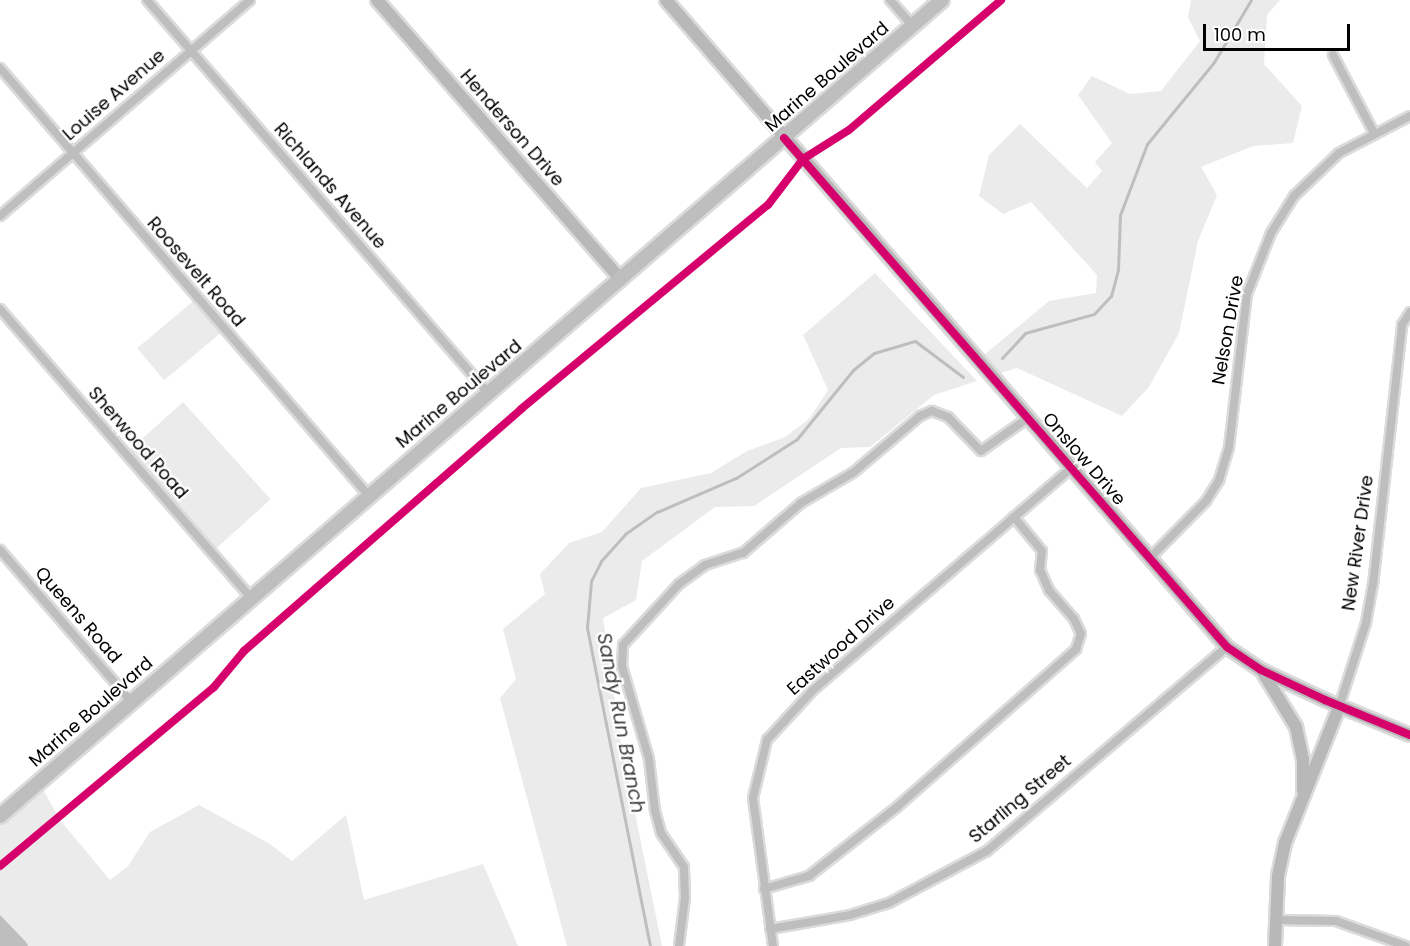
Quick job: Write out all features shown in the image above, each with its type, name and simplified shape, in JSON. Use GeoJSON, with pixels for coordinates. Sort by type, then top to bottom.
{"type":"FeatureCollection","features":[{"type":"Feature","properties":{"kind":"main road","name":"Marine Boulevard"},"geometry":{"type":"LineString","coordinates":[[0,816],[942,0]]}},
{"type":"Feature","properties":{"kind":"street","name":"Richlands Avenue"},"geometry":{"type":"LineString","coordinates":[[147,0],[488,393]]}},
{"type":"Feature","properties":{"kind":"street","name":"Louise Avenue"},"geometry":{"type":"LineString","coordinates":[[0,216],[250,0]]}},
{"type":"Feature","properties":{"kind":"street","name":"Henderson Drive"},"geometry":{"type":"LineString","coordinates":[[377,0],[621,280]]}},
{"type":"Feature","properties":{"kind":"street","name":"Onslow Drive"},"geometry":{"type":"LineString","coordinates":[[666,0],[1227,647],[1261,670],[1339,707],[1410,735]]}},
{"type":"Feature","properties":{"kind":"street"},"geometry":{"type":"LineString","coordinates":[[890,0],[914,26]]}},
{"type":"Feature","properties":{"kind":"street"},"geometry":{"type":"LineString","coordinates":[[1333,55],[1374,133]]}},
{"type":"Feature","properties":{"kind":"street","name":"Roosevelt Road"},"geometry":{"type":"LineString","coordinates":[[0,68],[368,495]]}},
{"type":"Feature","properties":{"kind":"street","name":"Nelson Drive"},"geometry":{"type":"LineString","coordinates":[[1150,558],[1206,501],[1219,480],[1229,447],[1247,294],[1271,233],[1294,196],[1339,153],[1410,116]]}},
{"type":"Feature","properties":{"kind":"street","name":"Sherwood Road"},"geometry":{"type":"LineString","coordinates":[[0,309],[251,598]]}},
{"type":"Feature","properties":{"kind":"street","name":"New River Drive"},"geometry":{"type":"LineString","coordinates":[[1275,946],[1275,920],[1285,843],[1339,707],[1366,622],[1373,585],[1402,325],[1410,312]]}},
{"type":"Feature","properties":{"kind":"street"},"geometry":{"type":"LineString","coordinates":[[679,946],[686,898],[684,867],[661,833],[655,810],[649,759],[622,666],[623,645],[679,584],[705,565],[743,554],[801,503],[854,472],[920,416],[932,411],[948,417],[981,452],[1028,418]]}},
{"type":"Feature","properties":{"kind":"street","name":"Eastwood Drive"},"geometry":{"type":"LineString","coordinates":[[773,946],[753,798],[767,740],[812,691],[1071,468]]}},
{"type":"Feature","properties":{"kind":"street"},"geometry":{"type":"LineString","coordinates":[[764,889],[809,876],[897,807],[1076,649],[1081,634],[1074,619],[1049,590],[1040,570],[1042,552],[1014,517]]}},
{"type":"Feature","properties":{"kind":"street","name":"Queens Road"},"geometry":{"type":"LineString","coordinates":[[0,550],[131,701]]}},
{"type":"Feature","properties":{"kind":"street","name":"Starling Street"},"geometry":{"type":"LineString","coordinates":[[770,929],[850,915],[889,903],[987,851],[1227,647]]}},
{"type":"Feature","properties":{"kind":"street"},"geometry":{"type":"LineString","coordinates":[[1261,670],[1296,727],[1303,759],[1303,797]]}},
{"type":"Feature","properties":{"kind":"street"},"geometry":{"type":"LineString","coordinates":[[1275,920],[1336,921],[1406,946]]}},
{"type":"Feature","properties":{"kind":"shaded area"},"geometry":{"type":"Polygon","coordinates":[[[1191,0],[1280,0],[1267,15],[1264,64],[1302,106],[1293,143],[1253,146],[1201,167],[1217,195],[1198,241],[1179,333],[1149,387],[1122,416],[1017,368],[992,376],[978,360],[1049,301],[1096,293],[1097,275],[1031,202],[1003,214],[979,196],[989,155],[1020,124],[1087,188],[1102,171],[1095,162],[1112,143],[1078,95],[1092,76],[1130,94],[1161,91],[1200,41],[1188,17],[1191,0]]]}},
{"type":"Feature","properties":{"kind":"shaded area"},"geometry":{"type":"Polygon","coordinates":[[[875,273],[977,381],[934,395],[870,447],[841,448],[754,506],[715,507],[642,561],[636,600],[603,618],[621,744],[662,946],[567,946],[500,698],[516,679],[503,629],[545,594],[540,574],[569,543],[602,532],[641,488],[711,473],[747,451],[785,437],[809,419],[828,390],[803,335],[875,273]]]}},
{"type":"Feature","properties":{"kind":"shaded area"},"geometry":{"type":"Polygon","coordinates":[[[197,298],[224,330],[164,380],[137,348],[197,298]]]}},
{"type":"Feature","properties":{"kind":"shaded area"},"geometry":{"type":"Polygon","coordinates":[[[183,402],[271,499],[213,551],[126,454],[183,402]]]}},
{"type":"Feature","properties":{"kind":"shaded area"},"geometry":{"type":"Polygon","coordinates":[[[39,782],[60,820],[110,880],[128,866],[150,832],[199,805],[270,844],[292,861],[346,815],[364,900],[483,864],[518,946],[28,946],[0,915],[0,816],[39,782]]]}},
{"type":"Feature","properties":{"kind":"shaded area"},"geometry":{"type":"Polygon","coordinates":[[[0,915],[26,942],[28,946],[0,946],[0,915]]]}},
{"type":"Feature","properties":{"kind":"waterway","name":"Sandy Run Branch"},"geometry":{"type":"LineString","coordinates":[[1002,358],[1025,333],[1094,314],[1111,296],[1118,270],[1120,215],[1147,144],[1214,62],[1251,0]]}},
{"type":"Feature","properties":{"kind":"waterway","name":"Sandy Run Branch"},"geometry":{"type":"LineString","coordinates":[[650,946],[587,628],[591,581],[601,561],[625,534],[657,512],[736,478],[797,439],[853,370],[874,353],[915,341],[963,377]]}},
{"type":"Feature","properties":{"kind":"cycle path"},"geometry":{"type":"LineString","coordinates":[[0,866],[214,687],[244,651],[521,409],[768,205],[803,159],[849,130],[1001,0]]}},
{"type":"Feature","properties":{"kind":"cycle path"},"geometry":{"type":"LineString","coordinates":[[784,138],[1227,647],[1261,670],[1325,700],[1410,735]]}}]}
